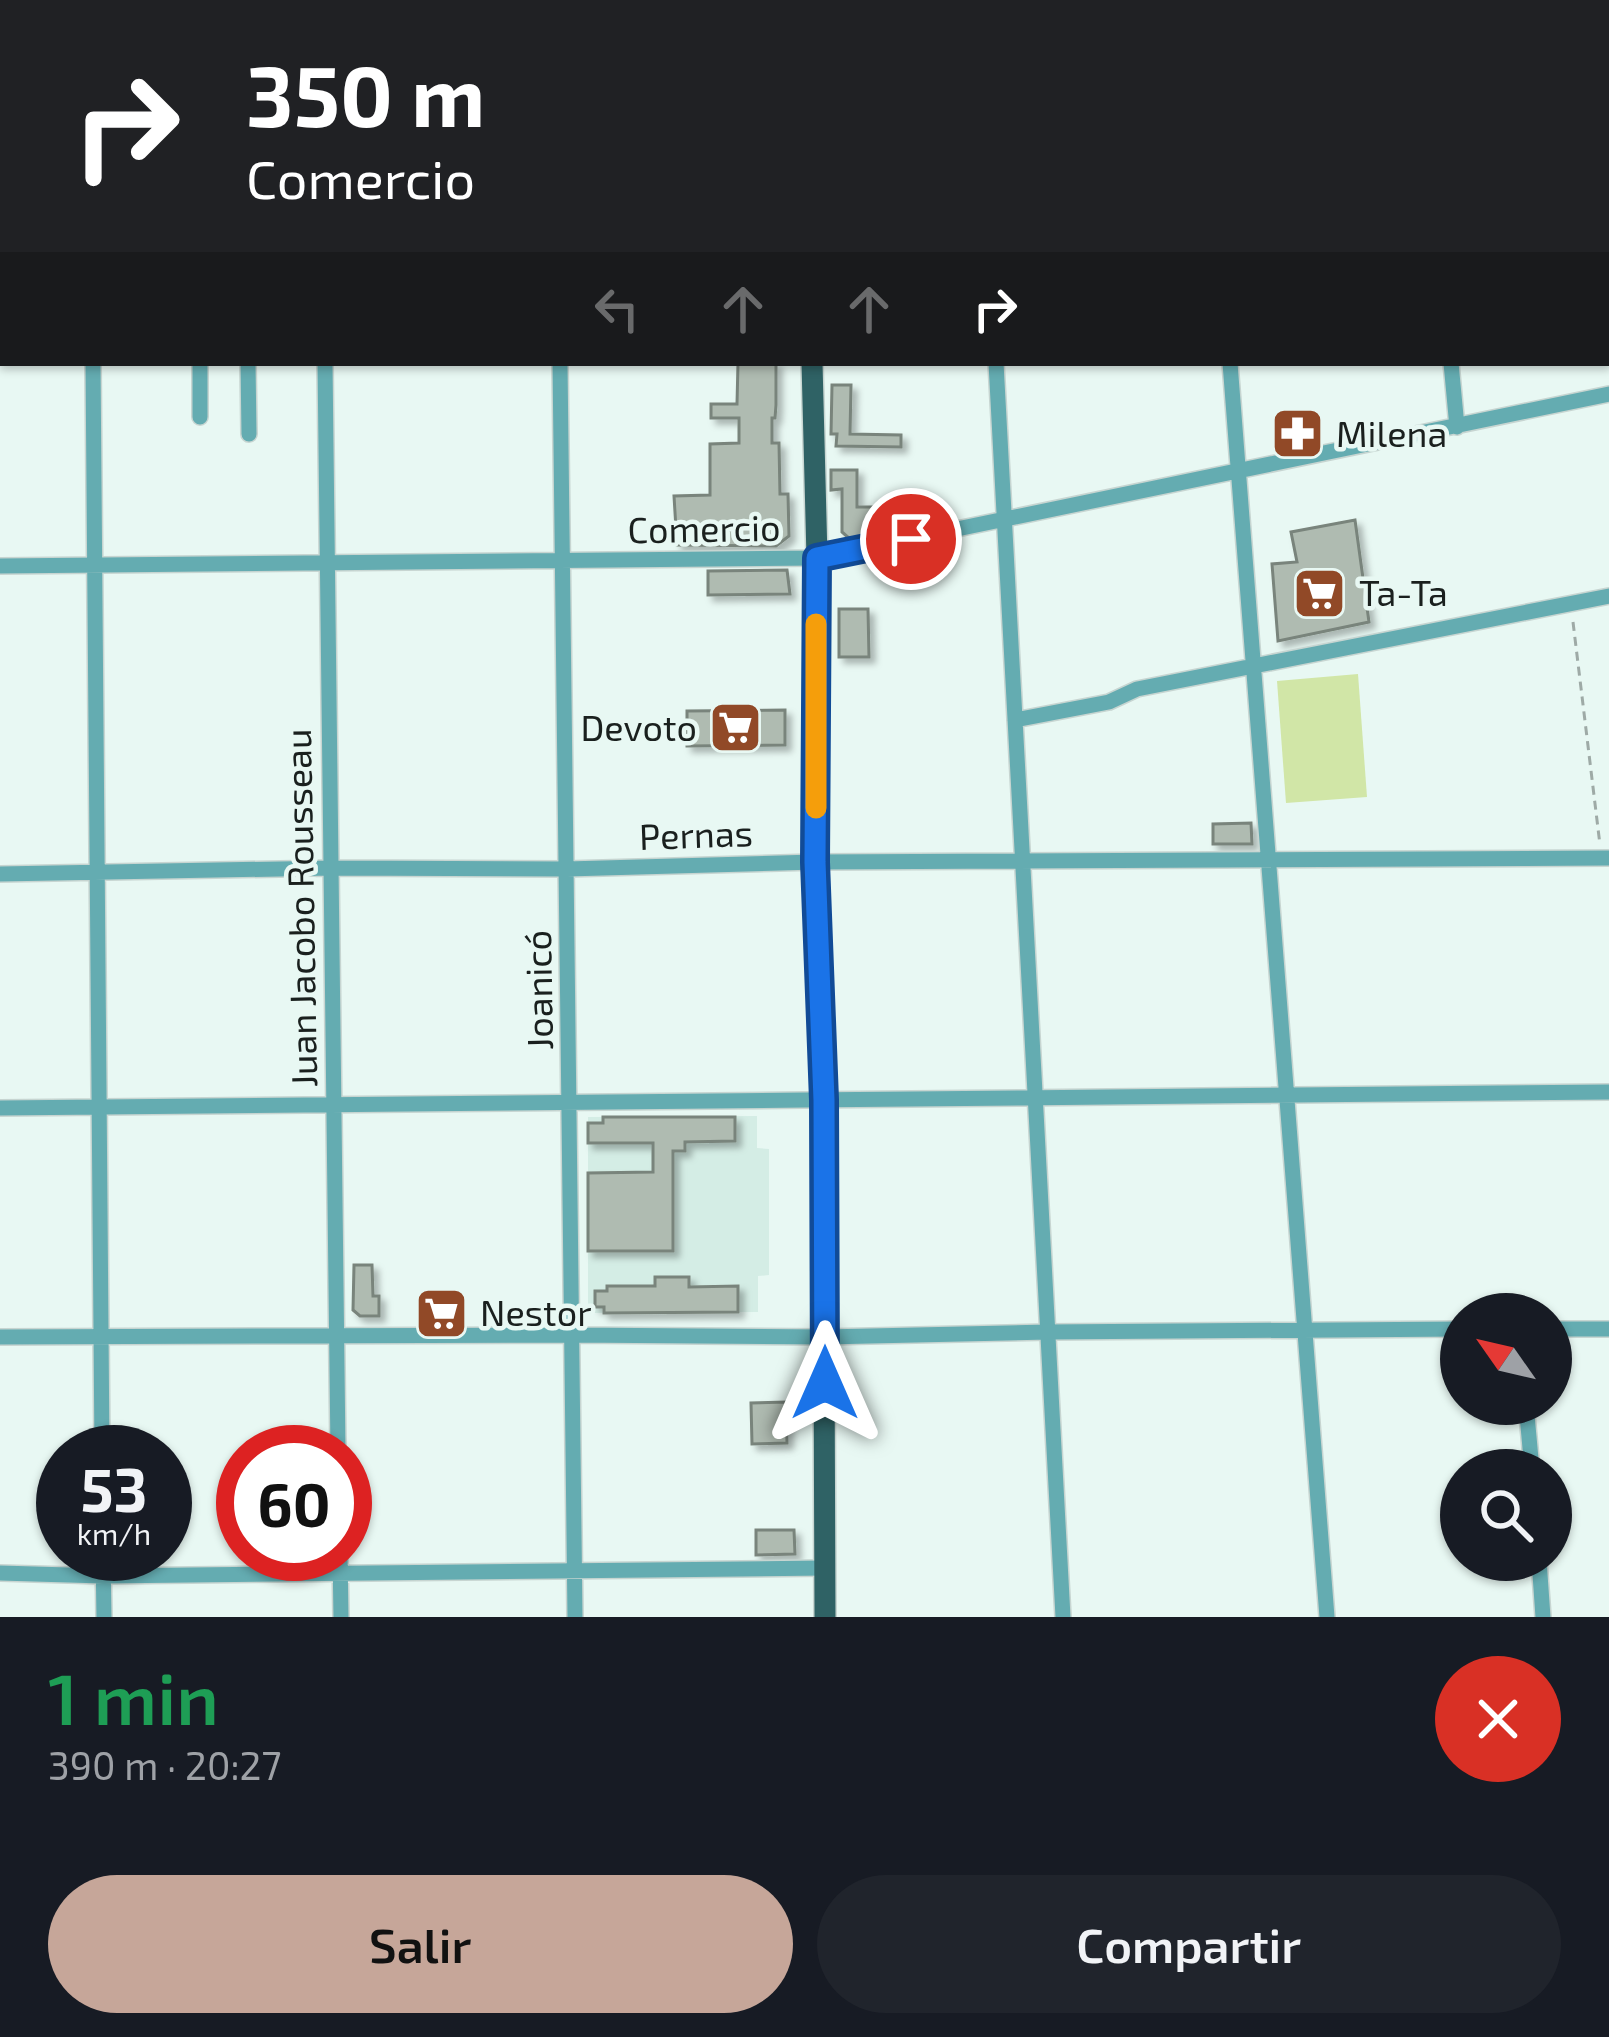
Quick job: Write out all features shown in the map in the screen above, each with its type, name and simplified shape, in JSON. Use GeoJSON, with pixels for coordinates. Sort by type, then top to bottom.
{"type":"FeatureCollection","features":[{"type":"Feature","properties":{"kind":"main road"},"geometry":{"type":"LineString","coordinates":[[812,366],[817,558],[815,862],[824,1100],[825,1617]]}},
{"type":"Feature","properties":{"kind":"street"},"geometry":{"type":"LineString","coordinates":[[93,366],[102,1425]]}},
{"type":"Feature","properties":{"kind":"street"},"geometry":{"type":"LineString","coordinates":[[200,366],[200,417]]}},
{"type":"Feature","properties":{"kind":"street"},"geometry":{"type":"LineString","coordinates":[[248,366],[249,434]]}},
{"type":"Feature","properties":{"kind":"street","name":"Juan Jacobo Rousseau"},"geometry":{"type":"LineString","coordinates":[[326,366],[338,1425]]}},
{"type":"Feature","properties":{"kind":"street","name":"Joanicó"},"geometry":{"type":"LineString","coordinates":[[560,366],[575,1617]]}},
{"type":"Feature","properties":{"kind":"street"},"geometry":{"type":"LineString","coordinates":[[996,366],[1063,1617]]}},
{"type":"Feature","properties":{"kind":"street"},"geometry":{"type":"LineString","coordinates":[[1230,366],[1327,1617]]}},
{"type":"Feature","properties":{"kind":"street"},"geometry":{"type":"LineString","coordinates":[[1451,366],[1456,427]]}},
{"type":"Feature","properties":{"kind":"street","name":"Comercio"},"geometry":{"type":"LineString","coordinates":[[0,566],[817,558],[1609,394]]}},
{"type":"Feature","properties":{"kind":"street"},"geometry":{"type":"LineString","coordinates":[[1015,720],[1109,702],[1137,688],[1609,596]]}},
{"type":"Feature","properties":{"kind":"street","name":"Pernas"},"geometry":{"type":"LineString","coordinates":[[0,874],[815,862],[1605,858]]}},
{"type":"Feature","properties":{"kind":"street"},"geometry":{"type":"LineString","coordinates":[[0,1108],[1609,1092]]}},
{"type":"Feature","properties":{"kind":"street"},"geometry":{"type":"LineString","coordinates":[[0,1337],[826,1337],[1440,1329]]}},
{"type":"Feature","properties":{"kind":"street"},"geometry":{"type":"LineString","coordinates":[[1572,1329],[1609,1329]]}},
{"type":"Feature","properties":{"kind":"street"},"geometry":{"type":"LineString","coordinates":[[372,1574],[825,1568]]}},
{"type":"Feature","properties":{"kind":"street"},"geometry":{"type":"LineString","coordinates":[[0,1573],[36,1574]]}},
{"type":"Feature","properties":{"kind":"street"},"geometry":{"type":"LineString","coordinates":[[103,1581],[104,1617]]}},
{"type":"Feature","properties":{"kind":"street"},"geometry":{"type":"LineString","coordinates":[[340,1581],[341,1617]]}},
{"type":"Feature","properties":{"kind":"street"},"geometry":{"type":"LineString","coordinates":[[1540,1581],[1543,1617]]}},
{"type":"Feature","properties":{"kind":"path"},"geometry":{"type":"LineString","coordinates":[[1570,603],[1605,858]]}},
{"type":"Feature","properties":{"kind":"shaded area"},"geometry":{"type":"Polygon","coordinates":[[[757,1116],[757,1148],[769,1149],[769,1275],[758,1276],[758,1312],[588,1313],[588,1117],[757,1116]]]}},
{"type":"Feature","properties":{"kind":"green space"},"geometry":{"type":"Polygon","coordinates":[[[1358,674],[1367,797],[1286,803],[1277,681],[1358,674]]]}},
{"type":"Feature","properties":{"kind":"building"},"geometry":{"type":"Polygon","coordinates":[[[738,366],[776,366],[772,443],[779,443],[780,494],[788,494],[789,536],[776,546],[677,545],[674,496],[710,495],[710,444],[739,443],[739,418],[711,418],[711,404],[737,404],[738,366]]]}},
{"type":"Feature","properties":{"kind":"building"},"geometry":{"type":"Polygon","coordinates":[[[832,385],[851,385],[850,434],[901,435],[901,447],[836,446],[837,434],[831,434],[832,385]]]}},
{"type":"Feature","properties":{"kind":"building"},"geometry":{"type":"Polygon","coordinates":[[[831,470],[857,470],[857,507],[889,507],[889,530],[850,539],[842,532],[842,489],[831,490],[831,470]]]}},
{"type":"Feature","properties":{"kind":"building","name":"Ta-Ta"},"geometry":{"type":"Polygon","coordinates":[[[1355,520],[1369,622],[1278,641],[1272,564],[1297,562],[1291,532],[1355,520]]]}},
{"type":"Feature","properties":{"kind":"building"},"geometry":{"type":"Polygon","coordinates":[[[787,570],[790,594],[708,595],[708,571],[787,570]]]}},
{"type":"Feature","properties":{"kind":"building"},"geometry":{"type":"Polygon","coordinates":[[[839,609],[868,609],[869,657],[839,657],[839,609]]]}},
{"type":"Feature","properties":{"kind":"building","name":"Devoto"},"geometry":{"type":"Polygon","coordinates":[[[785,710],[785,745],[687,746],[687,711],[785,710]]]}},
{"type":"Feature","properties":{"kind":"building"},"geometry":{"type":"Polygon","coordinates":[[[1251,823],[1252,844],[1213,844],[1213,824],[1251,823]]]}},
{"type":"Feature","properties":{"kind":"building"},"geometry":{"type":"Polygon","coordinates":[[[603,1117],[735,1117],[735,1141],[685,1142],[685,1151],[673,1151],[673,1251],[588,1251],[588,1173],[653,1172],[653,1143],[588,1143],[588,1123],[603,1123],[603,1117]]]}},
{"type":"Feature","properties":{"kind":"building"},"geometry":{"type":"Polygon","coordinates":[[[354,1265],[372,1265],[379,1316],[360,1316],[353,1310],[354,1265]]]}},
{"type":"Feature","properties":{"kind":"building"},"geometry":{"type":"Polygon","coordinates":[[[655,1277],[689,1277],[689,1287],[738,1286],[738,1312],[604,1313],[604,1307],[595,1307],[595,1291],[607,1291],[607,1286],[655,1286],[655,1277]]]}},
{"type":"Feature","properties":{"kind":"building"},"geometry":{"type":"Polygon","coordinates":[[[786,1402],[787,1443],[752,1444],[751,1403],[786,1402]]]}},
{"type":"Feature","properties":{"kind":"building"},"geometry":{"type":"Polygon","coordinates":[[[756,1530],[794,1530],[795,1554],[756,1555],[756,1530]]]}},
{"type":"Feature","properties":{"kind":"slow traffic"},"geometry":{"type":"LineString","coordinates":[[816,624],[816,808]]}},
{"type":"Feature","properties":{"kind":"place","name":"Milena"},"geometry":{"type":"Point","coordinates":[1297,434]}},
{"type":"Feature","properties":{"kind":"place","name":"Ta-Ta"},"geometry":{"type":"Point","coordinates":[1320,593]}},
{"type":"Feature","properties":{"kind":"place","name":"Devoto"},"geometry":{"type":"Point","coordinates":[736,728]}},
{"type":"Feature","properties":{"kind":"place","name":"Nestor"},"geometry":{"type":"Point","coordinates":[441,1313]}},
{"type":"Feature","properties":{"kind":"route"},"geometry":{"type":"LineString","coordinates":[[825,1383],[824,1100],[815,862],[817,558],[911,539]]}}]}
